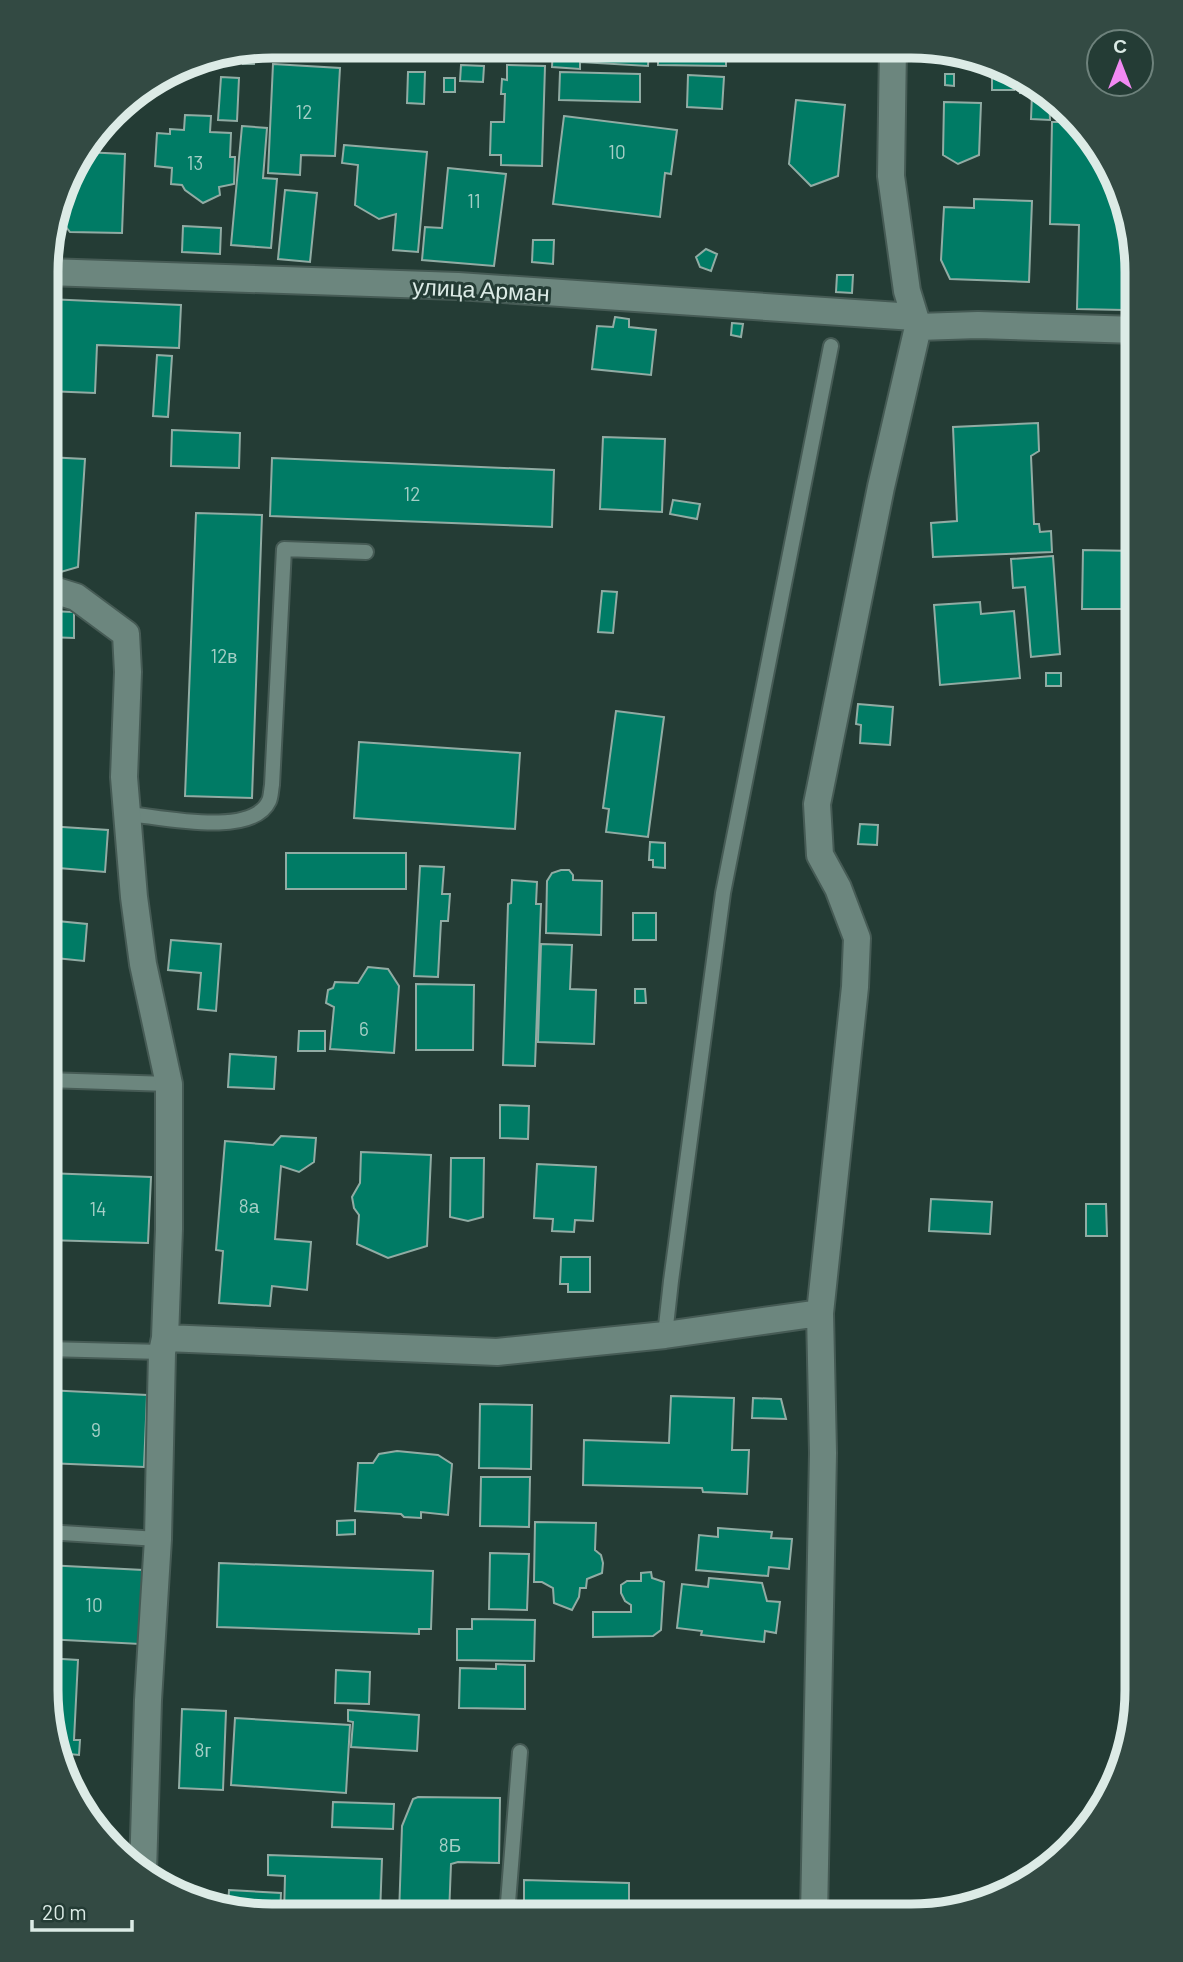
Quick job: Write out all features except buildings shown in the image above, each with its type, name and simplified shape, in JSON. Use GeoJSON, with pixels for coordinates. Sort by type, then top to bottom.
{"type":"FeatureCollection","features":[{"type":"Feature","properties":{"kind":"street"},"geometry":{"type":"LineString","coordinates":[[814,1904],[823,1453],[821,1313],[855,987],[857,938],[838,888],[820,855],[817,804],[916,322],[908,291],[891,176],[894,58]]}},
{"type":"Feature","properties":{"kind":"street","name":"улица Арман"},"geometry":{"type":"LineString","coordinates":[[58,272],[458,286],[916,322],[1125,330]]}},
{"type":"Feature","properties":{"kind":"street"},"geometry":{"type":"LineString","coordinates":[[58,591],[76,597],[126,634],[128,672],[124,777],[134,897],[143,964],[169,1084],[169,1229],[143,1862]]}},
{"type":"Feature","properties":{"kind":"street"},"geometry":{"type":"LineString","coordinates":[[164,1345],[497,1352],[665,1335],[821,1313]]}},
{"type":"Feature","properties":{"kind":"lane"},"geometry":{"type":"LineString","coordinates":[[665,1335],[723,893],[831,346]]}},
{"type":"Feature","properties":{"kind":"lane"},"geometry":{"type":"LineString","coordinates":[[129,814],[234,822],[255,816],[268,802],[272,785],[284,549],[366,552]]}},
{"type":"Feature","properties":{"kind":"lane"},"geometry":{"type":"LineString","coordinates":[[58,1080],[169,1084]]}},
{"type":"Feature","properties":{"kind":"lane"},"geometry":{"type":"LineString","coordinates":[[58,1349],[164,1345]]}},
{"type":"Feature","properties":{"kind":"lane"},"geometry":{"type":"LineString","coordinates":[[58,1533],[158,1539]]}},
{"type":"Feature","properties":{"kind":"lane"},"geometry":{"type":"LineString","coordinates":[[508,1904],[520,1752]]}}]}
